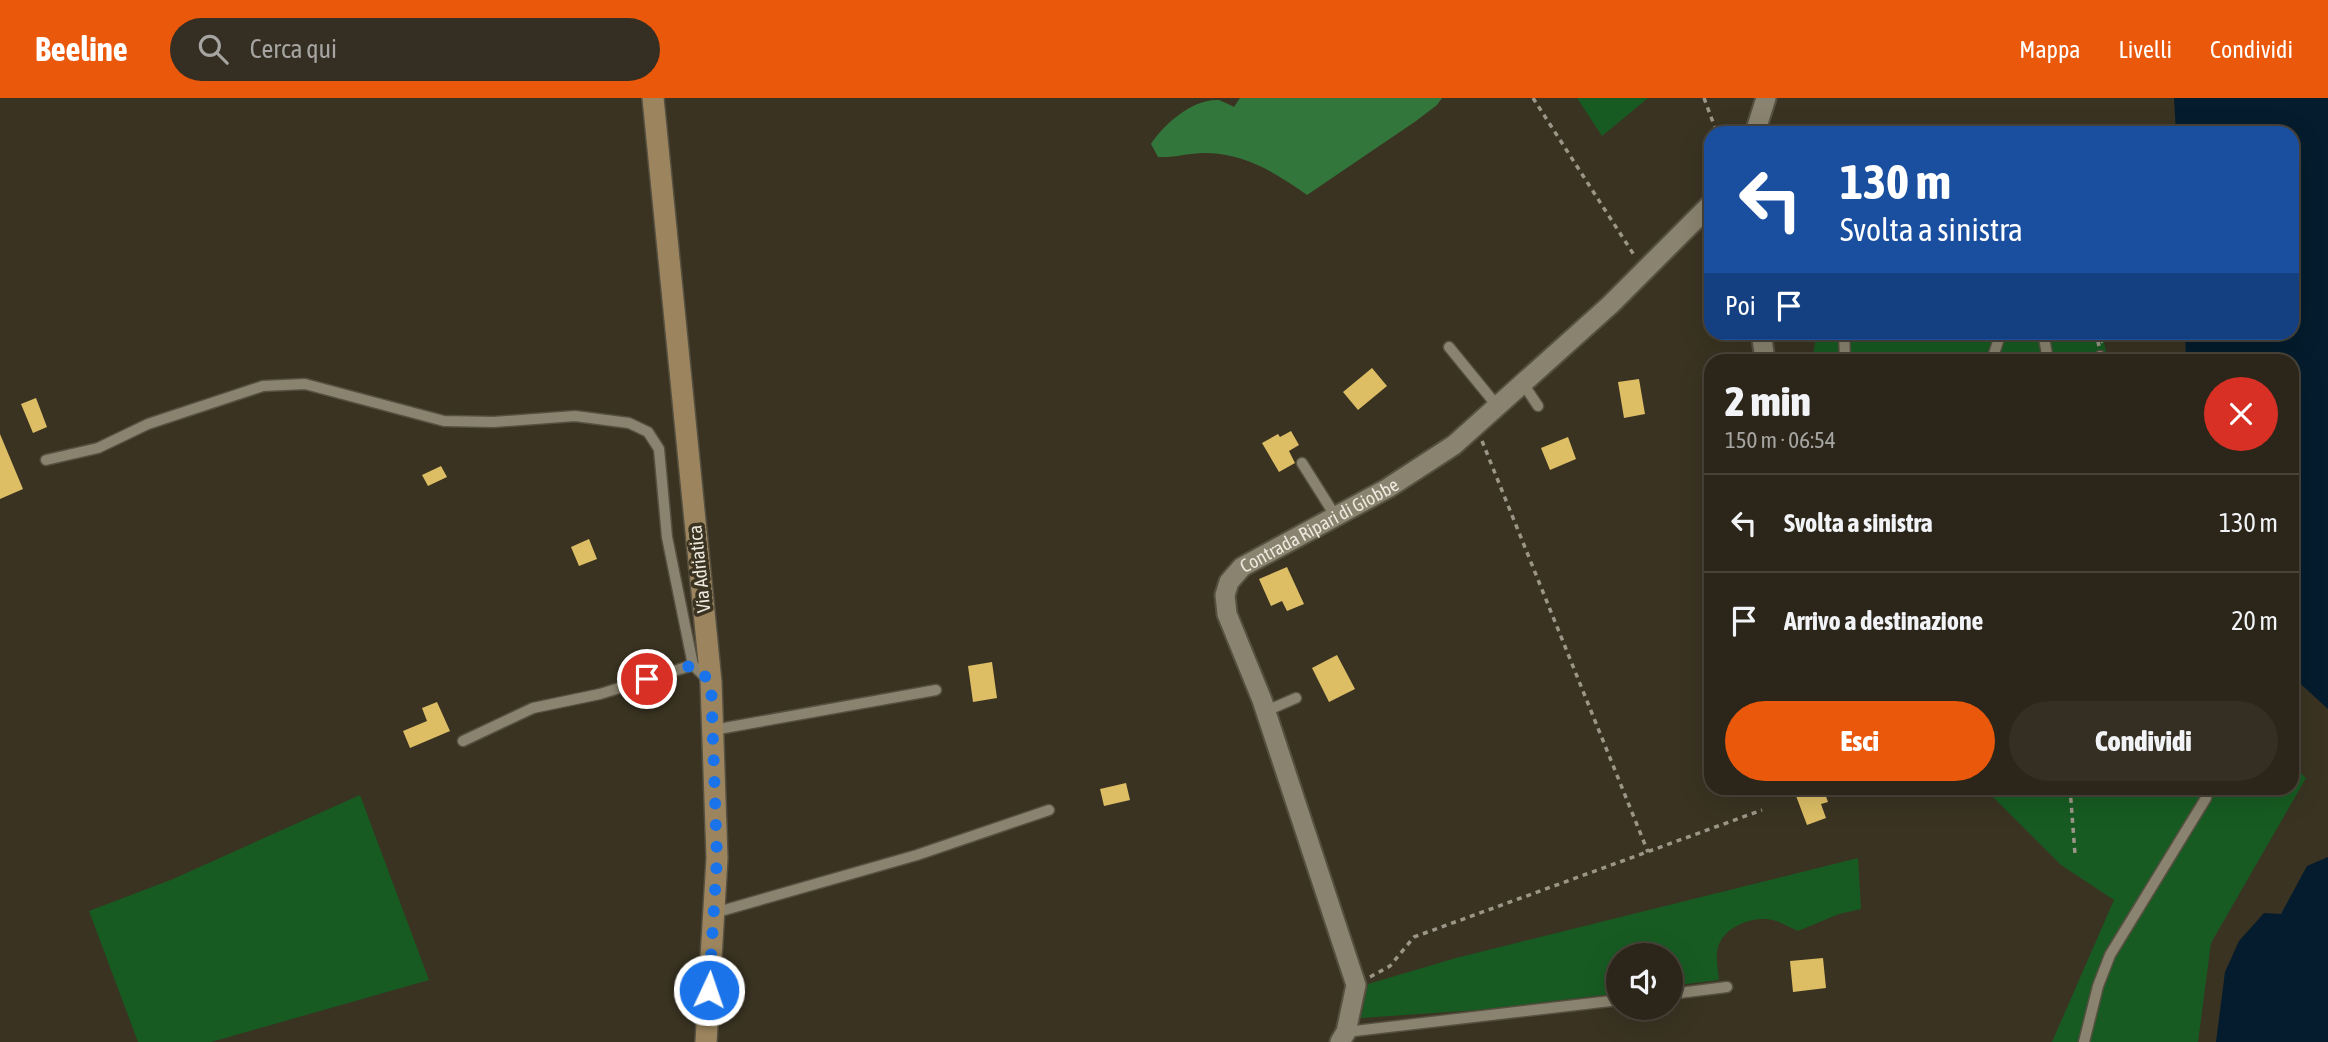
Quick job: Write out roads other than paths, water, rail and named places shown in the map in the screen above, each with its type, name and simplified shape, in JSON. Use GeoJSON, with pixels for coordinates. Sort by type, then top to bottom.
{"type":"FeatureCollection","features":[{"type":"Feature","properties":{"kind":"main road","name":"Via Adriatica"},"geometry":{"type":"LineString","coordinates":[[653,98],[711,682],[717,858],[706,1042]]}},
{"type":"Feature","properties":{"kind":"street"},"geometry":{"type":"LineString","coordinates":[[1757,126],[1766,98]]}},
{"type":"Feature","properties":{"kind":"street","name":"Contrada Ripari di Giobbe"},"geometry":{"type":"LineString","coordinates":[[1343,1037],[1354,1004],[1356,985],[1266,711],[1227,614],[1225,595],[1229,582],[1242,567],[1388,488],[1454,445],[1524,385],[1704,211]]}},
{"type":"Feature","properties":{"kind":"lane"},"geometry":{"type":"LineString","coordinates":[[1449,347],[1499,407]]}},
{"type":"Feature","properties":{"kind":"lane"},"geometry":{"type":"LineString","coordinates":[[46,460],[98,448],[148,424],[263,386],[305,384],[444,421],[494,422],[575,416],[629,422],[648,432],[659,449],[667,537],[693,665],[711,682]]}},
{"type":"Feature","properties":{"kind":"lane"},"geometry":{"type":"LineString","coordinates":[[1524,385],[1538,406]]}},
{"type":"Feature","properties":{"kind":"lane"},"geometry":{"type":"LineString","coordinates":[[1303,463],[1336,517]]}},
{"type":"Feature","properties":{"kind":"lane"},"geometry":{"type":"LineString","coordinates":[[463,741],[533,708],[600,694],[693,665]]}},
{"type":"Feature","properties":{"kind":"lane"},"geometry":{"type":"LineString","coordinates":[[713,730],[936,690]]}},
{"type":"Feature","properties":{"kind":"lane"},"geometry":{"type":"LineString","coordinates":[[1266,711],[1296,698]]}},
{"type":"Feature","properties":{"kind":"lane"},"geometry":{"type":"LineString","coordinates":[[2084,1042],[2098,986],[2110,955],[2206,798],[2205,795]]}},
{"type":"Feature","properties":{"kind":"lane"},"geometry":{"type":"LineString","coordinates":[[714,913],[917,855],[1049,810]]}},
{"type":"Feature","properties":{"kind":"lane"},"geometry":{"type":"LineString","coordinates":[[1683,992],[1727,987]]}},
{"type":"Feature","properties":{"kind":"lane"},"geometry":{"type":"LineString","coordinates":[[1343,1037],[1606,1002]]}},
{"type":"Feature","properties":{"kind":"water"},"geometry":{"type":"Polygon","coordinates":[[[2174,98],[2328,98],[2328,709],[2299,682],[2299,354],[2186,354],[2185,340],[2299,340],[2299,126],[2176,126],[2174,98]]]}},
{"type":"Feature","properties":{"kind":"water"},"geometry":{"type":"Polygon","coordinates":[[[2328,857],[2328,1042],[2216,1042],[2225,972],[2239,941],[2264,913],[2281,914],[2307,866],[2328,857]]]}}]}
